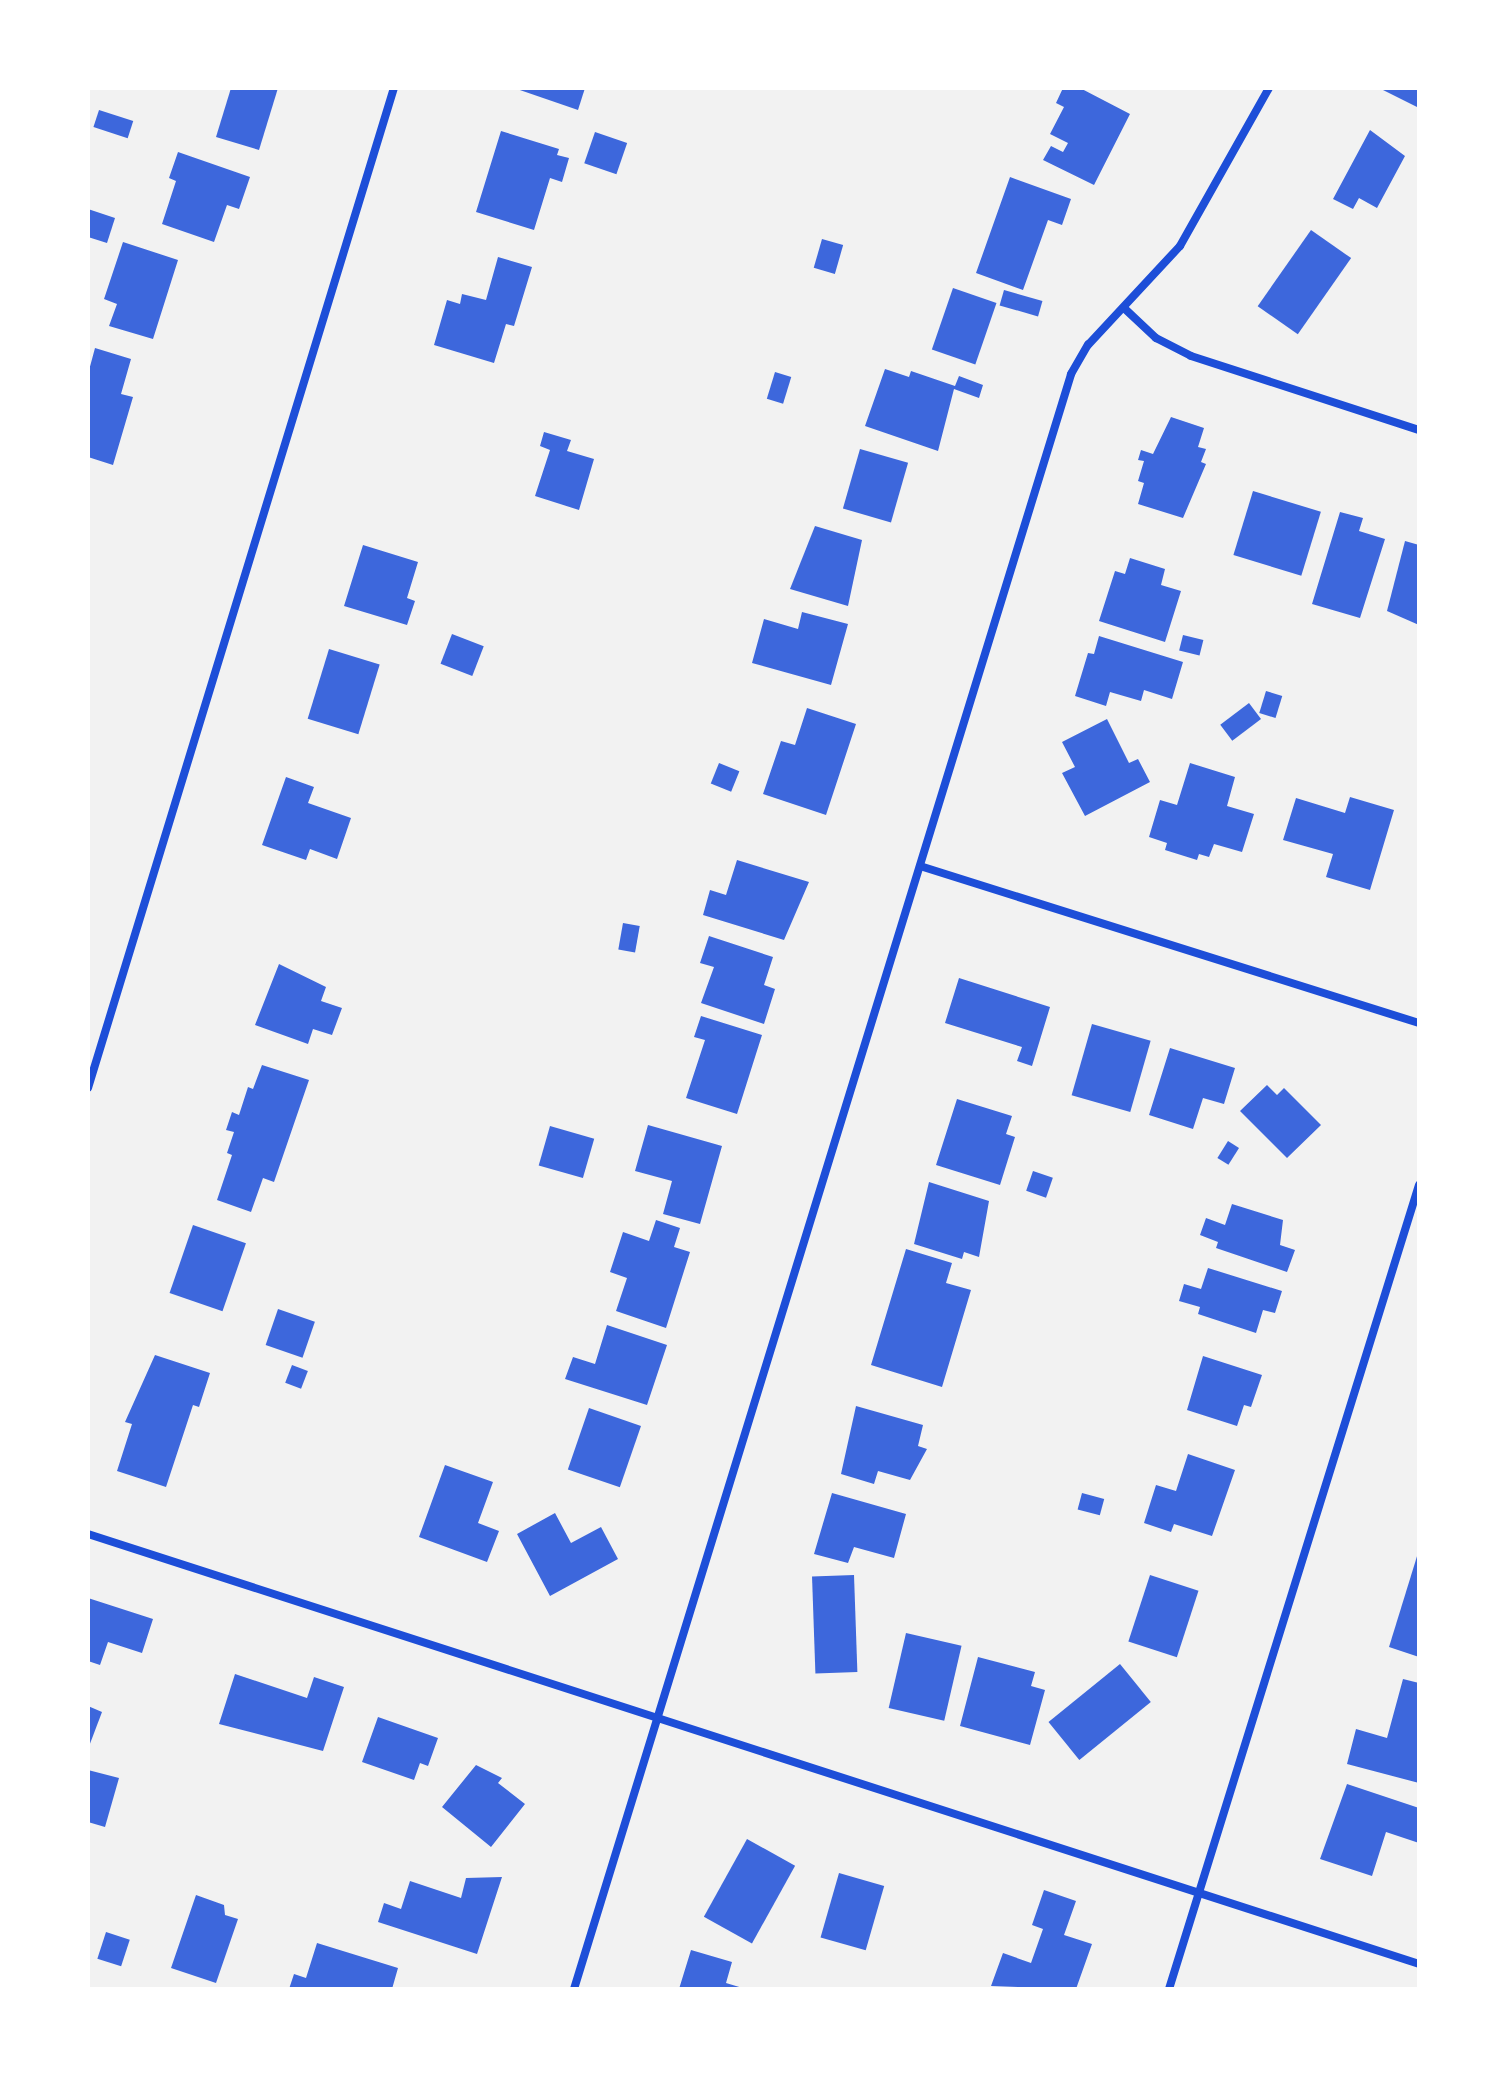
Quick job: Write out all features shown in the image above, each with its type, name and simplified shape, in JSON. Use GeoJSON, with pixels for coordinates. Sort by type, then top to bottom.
{"type":"FeatureCollection","features":[{"type":"Feature","properties":{"kind":"street"},"geometry":{"type":"LineString","coordinates":[[88,1088],[394,88]]}},
{"type":"Feature","properties":{"kind":"street"},"geometry":{"type":"LineString","coordinates":[[574,1989],[1071,374],[1088,345],[1180,246],[1269,88]]}},
{"type":"Feature","properties":{"kind":"street"},"geometry":{"type":"LineString","coordinates":[[1124,308],[1156,338],[1191,356],[1419,430]]}},
{"type":"Feature","properties":{"kind":"street"},"geometry":{"type":"LineString","coordinates":[[920,866],[1419,1023]]}},
{"type":"Feature","properties":{"kind":"street"},"geometry":{"type":"LineString","coordinates":[[1169,1989],[1419,1185]]}},
{"type":"Feature","properties":{"kind":"street"},"geometry":{"type":"LineString","coordinates":[[88,1534],[1419,1964]]}},
{"type":"Feature","properties":{"kind":"building"},"geometry":{"type":"Polygon","coordinates":[[[231,88],[278,88],[259,150],[216,137],[231,88]]]}},
{"type":"Feature","properties":{"kind":"building"},"geometry":{"type":"Polygon","coordinates":[[[514,88],[585,88],[578,110],[514,88]]]}},
{"type":"Feature","properties":{"kind":"building"},"geometry":{"type":"Polygon","coordinates":[[[1063,88],[1080,88],[1130,114],[1094,185],[1043,160],[1051,146],[1063,152],[1068,143],[1050,134],[1064,107],[1056,103],[1063,88]]]}},
{"type":"Feature","properties":{"kind":"building"},"geometry":{"type":"Polygon","coordinates":[[[1419,88],[1419,108],[1383,90],[1419,88]]]}},
{"type":"Feature","properties":{"kind":"building"},"geometry":{"type":"Polygon","coordinates":[[[99,110],[133,121],[128,138],[93,127],[99,110]]]}},
{"type":"Feature","properties":{"kind":"building"},"geometry":{"type":"Polygon","coordinates":[[[1370,130],[1405,156],[1377,208],[1359,198],[1353,209],[1333,199],[1370,130]]]}},
{"type":"Feature","properties":{"kind":"building"},"geometry":{"type":"Polygon","coordinates":[[[501,131],[559,149],[557,155],[569,158],[562,182],[550,178],[534,230],[476,212],[501,131]]]}},
{"type":"Feature","properties":{"kind":"building"},"geometry":{"type":"Polygon","coordinates":[[[595,132],[627,143],[616,174],[584,163],[595,132]]]}},
{"type":"Feature","properties":{"kind":"building"},"geometry":{"type":"Polygon","coordinates":[[[178,152],[250,177],[239,209],[227,205],[214,242],[162,224],[176,181],[169,178],[178,152]]]}},
{"type":"Feature","properties":{"kind":"building"},"geometry":{"type":"Polygon","coordinates":[[[1010,177],[1071,199],[1062,225],[1048,220],[1023,290],[976,273],[1010,177]]]}},
{"type":"Feature","properties":{"kind":"building"},"geometry":{"type":"Polygon","coordinates":[[[88,209],[115,218],[107,243],[88,237],[88,209]]]}},
{"type":"Feature","properties":{"kind":"building"},"geometry":{"type":"Polygon","coordinates":[[[1311,230],[1351,258],[1298,334],[1258,306],[1311,230]]]}},
{"type":"Feature","properties":{"kind":"building"},"geometry":{"type":"Polygon","coordinates":[[[822,239],[843,245],[835,274],[814,268],[822,239]]]}},
{"type":"Feature","properties":{"kind":"building"},"geometry":{"type":"Polygon","coordinates":[[[123,242],[178,260],[153,339],[109,326],[117,304],[104,299],[123,242]]]}},
{"type":"Feature","properties":{"kind":"building"},"geometry":{"type":"Polygon","coordinates":[[[498,257],[532,267],[514,326],[506,324],[494,363],[434,345],[447,300],[460,304],[462,294],[486,300],[498,257]]]}},
{"type":"Feature","properties":{"kind":"building"},"geometry":{"type":"Polygon","coordinates":[[[953,288],[996,303],[975,364],[932,349],[953,288]]]}},
{"type":"Feature","properties":{"kind":"building"},"geometry":{"type":"Polygon","coordinates":[[[1004,290],[1042,301],[1038,316],[1000,305],[1004,290]]]}},
{"type":"Feature","properties":{"kind":"building"},"geometry":{"type":"Polygon","coordinates":[[[95,348],[131,359],[121,394],[133,397],[113,465],[88,457],[88,374],[95,348]]]}},
{"type":"Feature","properties":{"kind":"building"},"geometry":{"type":"Polygon","coordinates":[[[885,369],[909,377],[911,371],[955,386],[959,376],[983,385],[979,398],[954,389],[938,451],[865,426],[885,369]]]}},
{"type":"Feature","properties":{"kind":"building"},"geometry":{"type":"Polygon","coordinates":[[[775,372],[791,377],[783,404],[767,399],[775,372]]]}},
{"type":"Feature","properties":{"kind":"building"},"geometry":{"type":"Polygon","coordinates":[[[1171,417],[1204,428],[1198,447],[1206,449],[1201,462],[1206,464],[1183,518],[1138,504],[1144,483],[1138,481],[1144,461],[1138,460],[1141,450],[1153,454],[1171,417]]]}},
{"type":"Feature","properties":{"kind":"building"},"geometry":{"type":"Polygon","coordinates":[[[544,432],[571,440],[567,451],[594,459],[579,510],[535,496],[550,450],[540,446],[544,432]]]}},
{"type":"Feature","properties":{"kind":"building"},"geometry":{"type":"Polygon","coordinates":[[[860,449],[908,463],[891,522],[843,509],[860,449]]]}},
{"type":"Feature","properties":{"kind":"building"},"geometry":{"type":"Polygon","coordinates":[[[1253,491],[1321,512],[1301,576],[1233,555],[1253,491]]]}},
{"type":"Feature","properties":{"kind":"building"},"geometry":{"type":"Polygon","coordinates":[[[1340,512],[1363,518],[1359,531],[1385,539],[1360,618],[1312,604],[1340,512]]]}},
{"type":"Feature","properties":{"kind":"building"},"geometry":{"type":"Polygon","coordinates":[[[815,526],[862,540],[848,606],[790,589],[815,526]]]}},
{"type":"Feature","properties":{"kind":"building"},"geometry":{"type":"Polygon","coordinates":[[[1405,541],[1419,545],[1419,625],[1387,611],[1405,541]]]}},
{"type":"Feature","properties":{"kind":"building"},"geometry":{"type":"Polygon","coordinates":[[[363,545],[418,562],[407,598],[415,601],[407,625],[344,606],[363,545]]]}},
{"type":"Feature","properties":{"kind":"building"},"geometry":{"type":"Polygon","coordinates":[[[1130,558],[1165,569],[1161,585],[1181,591],[1165,642],[1099,621],[1115,571],[1125,574],[1130,558]]]}},
{"type":"Feature","properties":{"kind":"building"},"geometry":{"type":"Polygon","coordinates":[[[802,612],[848,624],[831,685],[752,663],[764,619],[798,629],[802,612]]]}},
{"type":"Feature","properties":{"kind":"building"},"geometry":{"type":"Polygon","coordinates":[[[452,634],[484,646],[472,676],[441,664],[452,634]]]}},
{"type":"Feature","properties":{"kind":"building"},"geometry":{"type":"Polygon","coordinates":[[[1183,635],[1203,640],[1200,656],[1179,651],[1183,635]]]}},
{"type":"Feature","properties":{"kind":"building"},"geometry":{"type":"Polygon","coordinates":[[[1099,636],[1183,662],[1172,699],[1144,690],[1141,701],[1110,692],[1106,706],[1075,696],[1088,653],[1094,654],[1099,636]]]}},
{"type":"Feature","properties":{"kind":"building"},"geometry":{"type":"Polygon","coordinates":[[[329,649],[380,664],[358,734],[308,719],[329,649]]]}},
{"type":"Feature","properties":{"kind":"building"},"geometry":{"type":"Polygon","coordinates":[[[1266,691],[1282,696],[1276,718],[1259,713],[1266,691]]]}},
{"type":"Feature","properties":{"kind":"building"},"geometry":{"type":"Polygon","coordinates":[[[1249,703],[1261,719],[1232,741],[1220,725],[1249,703]]]}},
{"type":"Feature","properties":{"kind":"building"},"geometry":{"type":"Polygon","coordinates":[[[807,708],[856,724],[826,815],[763,794],[781,741],[795,745],[807,708]]]}},
{"type":"Feature","properties":{"kind":"building"},"geometry":{"type":"Polygon","coordinates":[[[1107,719],[1129,763],[1138,759],[1150,782],[1085,816],[1062,773],[1075,767],[1062,742],[1107,719]]]}},
{"type":"Feature","properties":{"kind":"building"},"geometry":{"type":"Polygon","coordinates":[[[719,763],[739,771],[731,792],[711,783],[719,763]]]}},
{"type":"Feature","properties":{"kind":"building"},"geometry":{"type":"Polygon","coordinates":[[[1190,763],[1235,777],[1227,806],[1254,814],[1242,852],[1214,844],[1209,857],[1199,854],[1197,860],[1165,850],[1167,843],[1149,837],[1160,800],[1177,805],[1190,763]]]}},
{"type":"Feature","properties":{"kind":"building"},"geometry":{"type":"Polygon","coordinates":[[[286,777],[314,787],[308,803],[351,818],[337,859],[310,849],[306,860],[262,845],[286,777]]]}},
{"type":"Feature","properties":{"kind":"building"},"geometry":{"type":"Polygon","coordinates":[[[1350,797],[1394,810],[1370,890],[1326,877],[1333,854],[1283,840],[1296,798],[1345,813],[1350,797]]]}},
{"type":"Feature","properties":{"kind":"building"},"geometry":{"type":"Polygon","coordinates":[[[737,860],[809,882],[784,940],[703,915],[710,890],[726,895],[737,860]]]}},
{"type":"Feature","properties":{"kind":"building"},"geometry":{"type":"Polygon","coordinates":[[[623,923],[640,926],[635,953],[618,950],[623,923]]]}},
{"type":"Feature","properties":{"kind":"building"},"geometry":{"type":"Polygon","coordinates":[[[709,936],[773,957],[764,985],[775,989],[764,1024],[701,1003],[714,967],[700,963],[709,936]]]}},
{"type":"Feature","properties":{"kind":"building"},"geometry":{"type":"Polygon","coordinates":[[[279,964],[326,987],[321,1001],[342,1008],[332,1035],[313,1029],[308,1044],[255,1025],[279,964]]]}},
{"type":"Feature","properties":{"kind":"building"},"geometry":{"type":"Polygon","coordinates":[[[959,978],[1050,1007],[1032,1066],[1017,1061],[1022,1047],[945,1023],[959,978]]]}},
{"type":"Feature","properties":{"kind":"building"},"geometry":{"type":"Polygon","coordinates":[[[701,1016],[762,1035],[737,1114],[686,1098],[705,1040],[694,1037],[701,1016]]]}},
{"type":"Feature","properties":{"kind":"building"},"geometry":{"type":"Polygon","coordinates":[[[1092,1024],[1151,1041],[1130,1112],[1072,1095],[1092,1024]]]}},
{"type":"Feature","properties":{"kind":"building"},"geometry":{"type":"Polygon","coordinates":[[[1170,1048],[1235,1068],[1224,1104],[1203,1098],[1193,1129],[1149,1115],[1170,1048]]]}},
{"type":"Feature","properties":{"kind":"building"},"geometry":{"type":"Polygon","coordinates":[[[262,1065],[309,1080],[274,1182],[263,1178],[251,1212],[217,1200],[232,1155],[227,1153],[234,1132],[226,1130],[232,1112],[239,1115],[248,1087],[253,1089],[262,1065]]]}},
{"type":"Feature","properties":{"kind":"building"},"geometry":{"type":"Polygon","coordinates":[[[1267,1085],[1277,1095],[1284,1088],[1321,1125],[1287,1158],[1240,1111],[1267,1085]]]}},
{"type":"Feature","properties":{"kind":"building"},"geometry":{"type":"Polygon","coordinates":[[[957,1099],[1012,1116],[1006,1134],[1015,1137],[1000,1185],[936,1165],[957,1099]]]}},
{"type":"Feature","properties":{"kind":"building"},"geometry":{"type":"Polygon","coordinates":[[[648,1125],[722,1146],[700,1224],[663,1214],[672,1181],[635,1171],[648,1125]]]}},
{"type":"Feature","properties":{"kind":"building"},"geometry":{"type":"Polygon","coordinates":[[[550,1126],[594,1139],[583,1178],[539,1165],[550,1126]]]}},
{"type":"Feature","properties":{"kind":"building"},"geometry":{"type":"Polygon","coordinates":[[[1228,1141],[1239,1148],[1228,1165],[1217,1158],[1228,1141]]]}},
{"type":"Feature","properties":{"kind":"building"},"geometry":{"type":"Polygon","coordinates":[[[1033,1171],[1053,1178],[1046,1198],[1026,1191],[1033,1171]]]}},
{"type":"Feature","properties":{"kind":"building"},"geometry":{"type":"Polygon","coordinates":[[[929,1182],[989,1201],[979,1257],[964,1252],[962,1259],[914,1244],[929,1182]]]}},
{"type":"Feature","properties":{"kind":"building"},"geometry":{"type":"Polygon","coordinates":[[[1232,1204],[1283,1220],[1280,1245],[1295,1250],[1287,1272],[1216,1248],[1218,1242],[1200,1235],[1206,1218],[1225,1225],[1232,1204]]]}},
{"type":"Feature","properties":{"kind":"building"},"geometry":{"type":"Polygon","coordinates":[[[656,1220],[680,1228],[674,1247],[690,1252],[666,1328],[616,1311],[627,1278],[610,1272],[623,1232],[649,1241],[656,1220]]]}},
{"type":"Feature","properties":{"kind":"building"},"geometry":{"type":"Polygon","coordinates":[[[193,1225],[246,1243],[223,1311],[170,1293],[193,1225]]]}},
{"type":"Feature","properties":{"kind":"building"},"geometry":{"type":"Polygon","coordinates":[[[906,1249],[952,1263],[946,1283],[971,1290],[942,1387],[871,1365],[906,1249]]]}},
{"type":"Feature","properties":{"kind":"building"},"geometry":{"type":"Polygon","coordinates":[[[1208,1268],[1282,1291],[1275,1313],[1263,1310],[1256,1333],[1198,1314],[1200,1307],[1179,1301],[1184,1284],[1201,1289],[1208,1268]]]}},
{"type":"Feature","properties":{"kind":"building"},"geometry":{"type":"Polygon","coordinates":[[[278,1309],[315,1322],[303,1358],[266,1345],[278,1309]]]}},
{"type":"Feature","properties":{"kind":"building"},"geometry":{"type":"Polygon","coordinates":[[[607,1325],[667,1345],[647,1405],[565,1379],[573,1357],[595,1364],[607,1325]]]}},
{"type":"Feature","properties":{"kind":"building"},"geometry":{"type":"Polygon","coordinates":[[[155,1355],[210,1373],[199,1407],[193,1405],[166,1487],[117,1471],[132,1424],[125,1422],[155,1355]]]}},
{"type":"Feature","properties":{"kind":"building"},"geometry":{"type":"Polygon","coordinates":[[[1203,1356],[1262,1375],[1251,1407],[1244,1405],[1237,1426],[1187,1410],[1203,1356]]]}},
{"type":"Feature","properties":{"kind":"building"},"geometry":{"type":"Polygon","coordinates":[[[292,1365],[308,1371],[301,1389],[285,1383],[292,1365]]]}},
{"type":"Feature","properties":{"kind":"building"},"geometry":{"type":"Polygon","coordinates":[[[856,1406],[923,1425],[918,1446],[927,1449],[910,1480],[878,1471],[874,1484],[841,1474],[856,1406]]]}},
{"type":"Feature","properties":{"kind":"building"},"geometry":{"type":"Polygon","coordinates":[[[589,1408],[641,1426],[620,1487],[568,1469],[589,1408]]]}},
{"type":"Feature","properties":{"kind":"building"},"geometry":{"type":"Polygon","coordinates":[[[1188,1454],[1235,1470],[1212,1536],[1174,1524],[1171,1532],[1144,1523],[1156,1485],[1176,1491],[1188,1454]]]}},
{"type":"Feature","properties":{"kind":"building"},"geometry":{"type":"Polygon","coordinates":[[[445,1465],[493,1482],[478,1523],[499,1531],[487,1562],[419,1537],[445,1465]]]}},
{"type":"Feature","properties":{"kind":"building"},"geometry":{"type":"Polygon","coordinates":[[[832,1493],[906,1514],[894,1558],[854,1547],[848,1563],[814,1554],[832,1493]]]}},
{"type":"Feature","properties":{"kind":"building"},"geometry":{"type":"Polygon","coordinates":[[[1082,1493],[1104,1499],[1100,1515],[1078,1509],[1082,1493]]]}},
{"type":"Feature","properties":{"kind":"building"},"geometry":{"type":"Polygon","coordinates":[[[555,1513],[571,1543],[601,1527],[618,1559],[550,1596],[517,1534],[555,1513]]]}},
{"type":"Feature","properties":{"kind":"building"},"geometry":{"type":"Polygon","coordinates":[[[1419,1553],[1419,1657],[1389,1647],[1419,1553]]]}},
{"type":"Feature","properties":{"kind":"building"},"geometry":{"type":"Polygon","coordinates":[[[854,1575],[857,1672],[815,1673],[812,1576],[854,1575]]]}},
{"type":"Feature","properties":{"kind":"building"},"geometry":{"type":"Polygon","coordinates":[[[1150,1575],[1199,1591],[1177,1657],[1128,1642],[1150,1575]]]}},
{"type":"Feature","properties":{"kind":"building"},"geometry":{"type":"Polygon","coordinates":[[[88,1598],[153,1619],[142,1653],[108,1642],[100,1665],[88,1661],[88,1598]]]}},
{"type":"Feature","properties":{"kind":"building"},"geometry":{"type":"Polygon","coordinates":[[[906,1633],[962,1646],[944,1721],[889,1708],[906,1633]]]}},
{"type":"Feature","properties":{"kind":"building"},"geometry":{"type":"Polygon","coordinates":[[[978,1657],[1035,1672],[1031,1686],[1045,1690],[1030,1745],[960,1726],[978,1657]]]}},
{"type":"Feature","properties":{"kind":"building"},"geometry":{"type":"Polygon","coordinates":[[[1120,1664],[1151,1702],[1079,1760],[1049,1722],[1120,1664]]]}},
{"type":"Feature","properties":{"kind":"building"},"geometry":{"type":"Polygon","coordinates":[[[235,1674],[307,1698],[314,1677],[344,1687],[323,1751],[219,1724],[235,1674]]]}},
{"type":"Feature","properties":{"kind":"building"},"geometry":{"type":"Polygon","coordinates":[[[1403,1679],[1419,1683],[1419,1783],[1347,1764],[1356,1729],[1387,1738],[1403,1679]]]}},
{"type":"Feature","properties":{"kind":"building"},"geometry":{"type":"Polygon","coordinates":[[[88,1706],[102,1712],[88,1749],[88,1706]]]}},
{"type":"Feature","properties":{"kind":"building"},"geometry":{"type":"Polygon","coordinates":[[[378,1717],[438,1738],[428,1766],[420,1763],[414,1780],[362,1762],[378,1717]]]}},
{"type":"Feature","properties":{"kind":"building"},"geometry":{"type":"Polygon","coordinates":[[[476,1765],[502,1778],[498,1783],[525,1804],[491,1847],[442,1807],[476,1765]]]}},
{"type":"Feature","properties":{"kind":"building"},"geometry":{"type":"Polygon","coordinates":[[[88,1770],[119,1778],[105,1827],[88,1822],[88,1770]]]}},
{"type":"Feature","properties":{"kind":"building"},"geometry":{"type":"Polygon","coordinates":[[[1347,1784],[1419,1808],[1419,1843],[1386,1832],[1372,1876],[1320,1859],[1347,1784]]]}},
{"type":"Feature","properties":{"kind":"building"},"geometry":{"type":"Polygon","coordinates":[[[747,1839],[795,1866],[752,1944],[704,1917],[747,1839]]]}},
{"type":"Feature","properties":{"kind":"building"},"geometry":{"type":"Polygon","coordinates":[[[839,1873],[884,1886],[866,1950],[821,1937],[839,1873]]]}},
{"type":"Feature","properties":{"kind":"building"},"geometry":{"type":"Polygon","coordinates":[[[502,1877],[477,1954],[378,1922],[384,1903],[401,1909],[410,1881],[461,1898],[466,1878],[502,1877]]]}},
{"type":"Feature","properties":{"kind":"building"},"geometry":{"type":"Polygon","coordinates":[[[1044,1890],[1076,1901],[1064,1935],[1092,1944],[1076,1989],[991,1986],[1003,1953],[1031,1963],[1043,1929],[1032,1925],[1044,1890]]]}},
{"type":"Feature","properties":{"kind":"building"},"geometry":{"type":"Polygon","coordinates":[[[196,1895],[224,1905],[225,1915],[238,1919],[216,1983],[171,1968],[196,1895]]]}},
{"type":"Feature","properties":{"kind":"building"},"geometry":{"type":"Polygon","coordinates":[[[106,1932],[130,1940],[121,1966],[97,1959],[106,1932]]]}},
{"type":"Feature","properties":{"kind":"building"},"geometry":{"type":"Polygon","coordinates":[[[317,1943],[398,1968],[392,1989],[289,1989],[294,1974],[306,1978],[317,1943]]]}},
{"type":"Feature","properties":{"kind":"building"},"geometry":{"type":"Polygon","coordinates":[[[691,1950],[732,1962],[726,1983],[746,1989],[679,1989],[691,1950]]]}}]}
